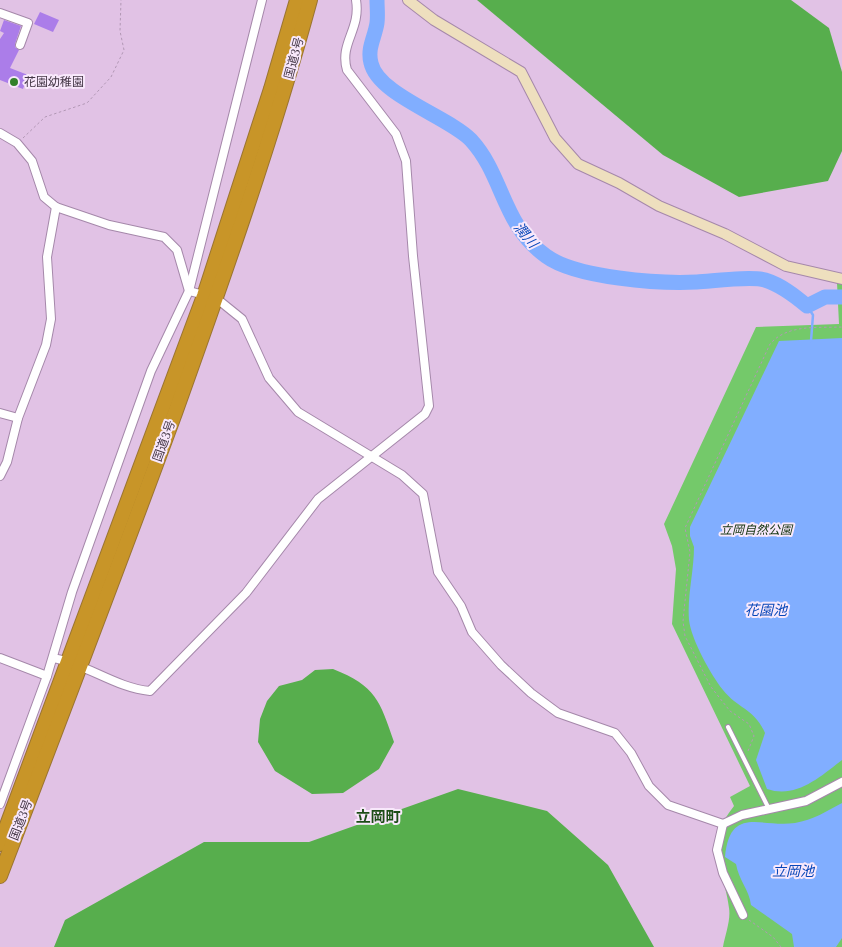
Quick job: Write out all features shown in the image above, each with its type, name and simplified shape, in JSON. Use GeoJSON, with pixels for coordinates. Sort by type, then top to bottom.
{"type":"FeatureCollection","features":[{"type":"Feature","properties":{"kind":"highway","name":"国道3号"},"geometry":{"type":"LineString","coordinates":[[210,297],[297,0]]}},
{"type":"Feature","properties":{"kind":"highway","name":"国道3号"},"geometry":{"type":"LineString","coordinates":[[0,876],[75,663],[284,94],[310,0]]}},
{"type":"Feature","properties":{"kind":"highway","name":"国道3号"},"geometry":{"type":"LineString","coordinates":[[0,844],[75,663]]}},
{"type":"Feature","properties":{"kind":"street"},"geometry":{"type":"LineString","coordinates":[[0,804],[47,676],[72,592],[151,371],[188,291],[262,0]]}},
{"type":"Feature","properties":{"kind":"street"},"geometry":{"type":"LineString","coordinates":[[53,658],[75,663],[107,678],[140,690],[150,690],[246,593],[318,499],[373,458],[425,414],[429,406],[413,256],[406,161],[396,134],[347,70],[344,58],[347,44],[356,24],[356,0]]}},
{"type":"Feature","properties":{"kind":"street"},"geometry":{"type":"LineString","coordinates":[[408,0],[434,20],[521,72],[555,138],[578,164],[619,183],[659,206],[725,234],[786,266],[842,279]]}},
{"type":"Feature","properties":{"kind":"street"},"geometry":{"type":"LineString","coordinates":[[0,13],[28,23],[20,44]]}},
{"type":"Feature","properties":{"kind":"street"},"geometry":{"type":"LineString","coordinates":[[0,133],[16,143],[32,161],[44,196],[56,207],[109,225],[164,237],[177,250],[188,291]]}},
{"type":"Feature","properties":{"kind":"street"},"geometry":{"type":"LineString","coordinates":[[0,476],[7,462],[18,418],[46,345],[51,319],[47,257],[56,207]]}},
{"type":"Feature","properties":{"kind":"street"},"geometry":{"type":"LineString","coordinates":[[188,291],[210,297],[242,319],[269,378],[298,412],[402,475],[423,494],[438,572],[461,606],[472,632],[501,665],[531,693],[558,713],[616,733],[631,753],[649,786],[668,805],[723,824],[742,815],[806,801],[842,782]]}},
{"type":"Feature","properties":{"kind":"street"},"geometry":{"type":"LineString","coordinates":[[0,413],[18,418]]}},
{"type":"Feature","properties":{"kind":"street"},"geometry":{"type":"LineString","coordinates":[[0,658],[47,676]]}},
{"type":"Feature","properties":{"kind":"street"},"geometry":{"type":"LineString","coordinates":[[723,824],[717,850],[723,873],[742,915]]}},
{"type":"Feature","properties":{"kind":"lane"},"geometry":{"type":"LineString","coordinates":[[728,727],[769,809]]}},
{"type":"Feature","properties":{"kind":"path"},"geometry":{"type":"LineString","coordinates":[[16,143],[45,118],[87,103],[111,77],[124,50],[120,31],[121,0]]}},
{"type":"Feature","properties":{"kind":"path"},"geometry":{"type":"LineString","coordinates":[[744,759],[754,736],[749,724],[730,711],[711,687],[685,636],[683,621],[690,552],[684,528],[770,344],[777,335],[806,328],[841,327]]}},
{"type":"Feature","properties":{"kind":"path"},"geometry":{"type":"LineString","coordinates":[[742,915],[773,937],[781,947]]}},
{"type":"Feature","properties":{"kind":"green space"},"geometry":{"type":"Polygon","coordinates":[[[477,0],[791,0],[829,28],[842,72],[842,151],[828,181],[739,197],[663,155],[477,0]]]}},
{"type":"Feature","properties":{"kind":"green space","name":"花園池"},"geometry":{"type":"Polygon","coordinates":[[[837,283],[842,284],[842,947],[723,947],[729,922],[729,913],[726,891],[715,846],[717,835],[723,822],[734,806],[730,797],[750,786],[672,624],[676,569],[672,546],[664,524],[756,327],[839,324],[837,283]]]}},
{"type":"Feature","properties":{"kind":"green space"},"geometry":{"type":"Polygon","coordinates":[[[333,669],[359,682],[374,696],[385,716],[394,742],[379,769],[343,793],[312,794],[275,771],[258,742],[260,719],[267,701],[279,686],[302,680],[315,670],[333,669]]]}},
{"type":"Feature","properties":{"kind":"green space"},"geometry":{"type":"Polygon","coordinates":[[[458,789],[547,811],[608,865],[654,947],[54,947],[65,920],[204,842],[309,842],[458,789]]]}},
{"type":"Feature","properties":{"kind":"water","name":"花園池"},"geometry":{"type":"Polygon","coordinates":[[[842,338],[842,760],[807,785],[798,789],[778,791],[767,789],[756,760],[765,733],[761,725],[751,713],[734,701],[723,690],[707,666],[693,637],[689,620],[694,547],[690,536],[690,527],[779,341],[842,338]]]}},
{"type":"Feature","properties":{"kind":"water","name":"立岡池"},"geometry":{"type":"Polygon","coordinates":[[[842,803],[842,938],[836,947],[794,947],[792,934],[751,905],[736,864],[725,857],[728,841],[733,830],[749,822],[782,824],[802,822],[842,803]]]}},
{"type":"Feature","properties":{"kind":"building"},"geometry":{"type":"Polygon","coordinates":[[[40,12],[59,20],[53,32],[34,24],[40,12]]]}},
{"type":"Feature","properties":{"kind":"building"},"geometry":{"type":"Polygon","coordinates":[[[4,20],[21,26],[15,44],[15,47],[19,50],[10,68],[28,75],[23,89],[0,80],[0,39],[4,33],[0,31],[4,20]]]}},
{"type":"Feature","properties":{"kind":"waterway","name":"潤川"},"geometry":{"type":"LineString","coordinates":[[377,0],[377,23],[370,52],[371,63],[376,75],[400,95],[461,131],[471,140],[482,154],[520,230],[531,244],[546,256],[560,264],[577,270],[619,278],[662,282],[765,280],[787,291],[807,306],[825,297],[842,297]]}},
{"type":"Feature","properties":{"kind":"waterway"},"geometry":{"type":"LineString","coordinates":[[807,306],[813,315],[811,341]]}},
{"type":"Feature","properties":{"kind":"place","name":"花園幼稚園"},"geometry":{"type":"Point","coordinates":[14,82]}},
{"type":"Feature","properties":{"kind":"district","name":"立岡町"},"geometry":{"type":"Point","coordinates":[378,817]}},
{"type":"Feature","properties":{"kind":"park label","name":"立岡自然公園"},"geometry":{"type":"Point","coordinates":[756,530]}}]}
